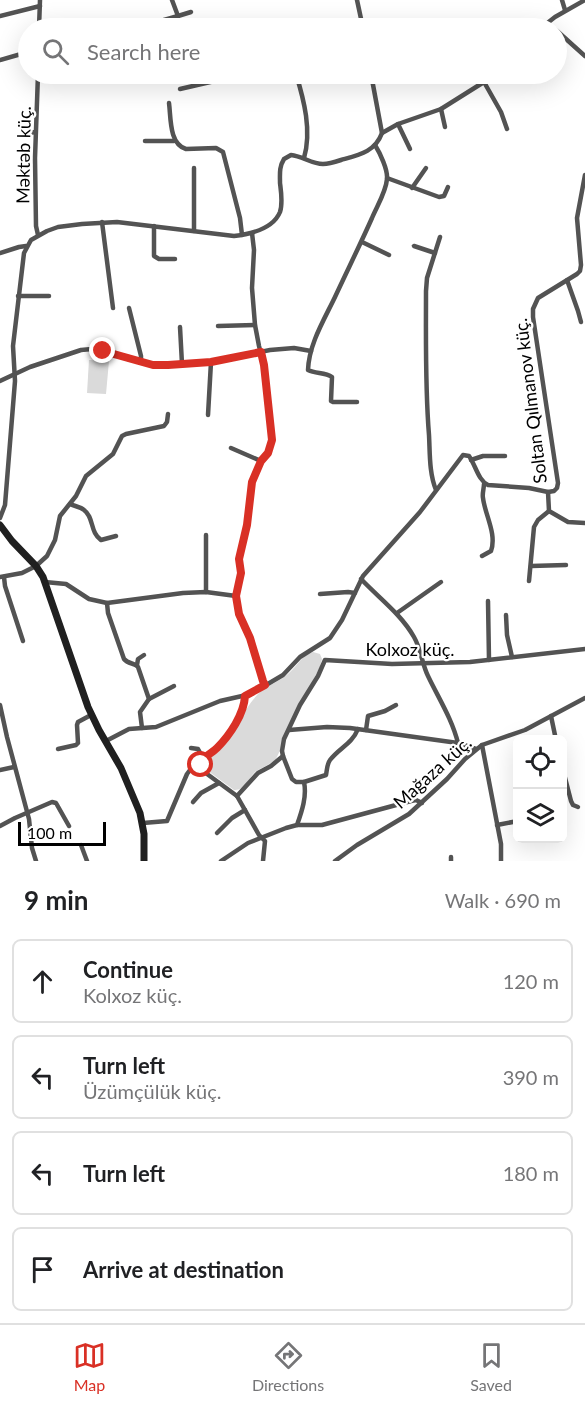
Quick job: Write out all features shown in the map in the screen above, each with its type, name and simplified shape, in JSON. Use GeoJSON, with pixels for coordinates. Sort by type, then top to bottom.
{"type":"FeatureCollection","features":[{"type":"Feature","properties":{"kind":"street"},"geometry":{"type":"LineString","coordinates":[[172,0],[178,16]]}},
{"type":"Feature","properties":{"kind":"street"},"geometry":{"type":"LineString","coordinates":[[357,0],[361,18]]}},
{"type":"Feature","properties":{"kind":"street"},"geometry":{"type":"LineString","coordinates":[[562,0],[566,10]]}},
{"type":"Feature","properties":{"kind":"street"},"geometry":{"type":"LineString","coordinates":[[554,18],[585,0]]}},
{"type":"Feature","properties":{"kind":"street"},"geometry":{"type":"LineString","coordinates":[[0,16],[40,3],[39,18]]}},
{"type":"Feature","properties":{"kind":"street"},"geometry":{"type":"LineString","coordinates":[[171,18],[191,12]]}},
{"type":"Feature","properties":{"kind":"street"},"geometry":{"type":"LineString","coordinates":[[567,39],[585,56]]}},
{"type":"Feature","properties":{"kind":"street"},"geometry":{"type":"LineString","coordinates":[[0,60],[18,55]]}},
{"type":"Feature","properties":{"kind":"street","name":"Məktəb küç."},"geometry":{"type":"LineString","coordinates":[[37,84],[35,132],[38,235]]}},
{"type":"Feature","properties":{"kind":"street"},"geometry":{"type":"LineString","coordinates":[[180,89],[202,84]]}},
{"type":"Feature","properties":{"kind":"street"},"geometry":{"type":"LineString","coordinates":[[298,84],[307,121],[308,141],[304,158]]}},
{"type":"Feature","properties":{"kind":"street"},"geometry":{"type":"LineString","coordinates":[[0,518],[5,505],[15,374],[13,355],[18,296],[24,253],[31,240],[58,227],[102,222],[125,222],[224,235],[252,233],[268,226],[280,212],[280,168],[284,159],[291,155],[319,164],[330,163],[360,155],[380,139],[373,84]]}},
{"type":"Feature","properties":{"kind":"street"},"geometry":{"type":"LineString","coordinates":[[381,133],[398,124],[441,109],[481,84]]}},
{"type":"Feature","properties":{"kind":"street"},"geometry":{"type":"LineString","coordinates":[[485,84],[501,112],[507,129]]}},
{"type":"Feature","properties":{"kind":"street"},"geometry":{"type":"LineString","coordinates":[[169,103],[174,141]]}},
{"type":"Feature","properties":{"kind":"street"},"geometry":{"type":"LineString","coordinates":[[441,109],[445,128]]}},
{"type":"Feature","properties":{"kind":"street"},"geometry":{"type":"LineString","coordinates":[[398,124],[410,149]]}},
{"type":"Feature","properties":{"kind":"street"},"geometry":{"type":"LineString","coordinates":[[21,135],[35,132]]}},
{"type":"Feature","properties":{"kind":"street"},"geometry":{"type":"LineString","coordinates":[[145,141],[174,141],[182,148],[216,148],[223,152],[240,218],[242,235]]}},
{"type":"Feature","properties":{"kind":"street"},"geometry":{"type":"LineString","coordinates":[[357,402],[333,402],[332,377],[308,370],[311,351],[322,324],[362,242],[387,178],[381,155],[375,145]]}},
{"type":"Feature","properties":{"kind":"street"},"geometry":{"type":"LineString","coordinates":[[194,168],[194,231]]}},
{"type":"Feature","properties":{"kind":"street"},"geometry":{"type":"LineString","coordinates":[[412,188],[426,168]]}},
{"type":"Feature","properties":{"kind":"street","name":"Soltan Qılmanov küç."},"geometry":{"type":"LineString","coordinates":[[484,484],[548,492],[557,488],[533,309],[537,298],[580,271],[577,218],[585,175]]}},
{"type":"Feature","properties":{"kind":"street"},"geometry":{"type":"LineString","coordinates":[[387,178],[439,197],[444,196],[448,187]]}},
{"type":"Feature","properties":{"kind":"street"},"geometry":{"type":"LineString","coordinates":[[102,222],[112,308]]}},
{"type":"Feature","properties":{"kind":"street"},"geometry":{"type":"LineString","coordinates":[[154,226],[154,256],[159,259],[175,259]]}},
{"type":"Feature","properties":{"kind":"street"},"geometry":{"type":"LineString","coordinates":[[252,233],[255,325],[264,365],[272,440],[268,453],[261,461],[252,482],[247,525],[239,559],[241,573],[236,596],[239,614],[250,638],[265,685]]}},
{"type":"Feature","properties":{"kind":"street"},"geometry":{"type":"LineString","coordinates":[[436,490],[431,473],[425,371],[426,291],[427,278],[440,237]]}},
{"type":"Feature","properties":{"kind":"street"},"geometry":{"type":"LineString","coordinates":[[362,242],[389,255]]}},
{"type":"Feature","properties":{"kind":"street"},"geometry":{"type":"LineString","coordinates":[[0,253],[26,246]]}},
{"type":"Feature","properties":{"kind":"street"},"geometry":{"type":"LineString","coordinates":[[414,246],[435,253]]}},
{"type":"Feature","properties":{"kind":"street"},"geometry":{"type":"LineString","coordinates":[[567,280],[581,322]]}},
{"type":"Feature","properties":{"kind":"street"},"geometry":{"type":"LineString","coordinates":[[18,296],[49,297]]}},
{"type":"Feature","properties":{"kind":"street"},"geometry":{"type":"LineString","coordinates":[[129,309],[141,362]]}},
{"type":"Feature","properties":{"kind":"street"},"geometry":{"type":"LineString","coordinates":[[218,326],[255,325]]}},
{"type":"Feature","properties":{"kind":"street"},"geometry":{"type":"LineString","coordinates":[[180,327],[182,364]]}},
{"type":"Feature","properties":{"kind":"street"},"geometry":{"type":"LineString","coordinates":[[0,381],[81,350],[103,351],[153,365],[211,362],[270,350],[294,348],[311,351]]}},
{"type":"Feature","properties":{"kind":"street"},"geometry":{"type":"LineString","coordinates":[[208,415],[211,362]]}},
{"type":"Feature","properties":{"kind":"street"},"geometry":{"type":"LineString","coordinates":[[23,641],[2,577],[22,573],[36,566],[46,556],[57,533],[60,516],[70,504],[86,476],[112,454],[122,436],[164,426],[168,414]]}},
{"type":"Feature","properties":{"kind":"street"},"geometry":{"type":"LineString","coordinates":[[231,448],[261,461]]}},
{"type":"Feature","properties":{"kind":"street"},"geometry":{"type":"LineString","coordinates":[[106,741],[129,729],[162,726],[212,704],[245,696],[283,675],[300,657],[330,638],[342,620],[361,579],[420,512],[461,456],[467,455],[471,459],[484,484],[483,499],[493,542],[491,551],[482,556]]}},
{"type":"Feature","properties":{"kind":"street"},"geometry":{"type":"LineString","coordinates":[[471,459],[483,456],[505,456]]}},
{"type":"Feature","properties":{"kind":"street"},"geometry":{"type":"LineString","coordinates":[[548,492],[549,511]]}},
{"type":"Feature","properties":{"kind":"street"},"geometry":{"type":"LineString","coordinates":[[70,504],[85,510],[90,517],[96,537],[101,540],[116,536]]}},
{"type":"Feature","properties":{"kind":"street"},"geometry":{"type":"LineString","coordinates":[[549,511],[568,522],[585,523]]}},
{"type":"Feature","properties":{"kind":"street"},"geometry":{"type":"LineString","coordinates":[[529,581],[534,526],[538,519],[549,511]]}},
{"type":"Feature","properties":{"kind":"street"},"geometry":{"type":"LineString","coordinates":[[0,525],[20,551],[36,566],[45,582],[91,715],[121,768],[143,823],[144,861]]}},
{"type":"Feature","properties":{"kind":"street"},"geometry":{"type":"LineString","coordinates":[[206,535],[206,592]]}},
{"type":"Feature","properties":{"kind":"street"},"geometry":{"type":"LineString","coordinates":[[531,566],[566,565]]}},
{"type":"Feature","properties":{"kind":"street"},"geometry":{"type":"LineString","coordinates":[[361,579],[397,614],[414,636],[428,676],[445,706],[458,743]]}},
{"type":"Feature","properties":{"kind":"street"},"geometry":{"type":"LineString","coordinates":[[45,582],[66,584],[89,599],[107,603],[183,593],[206,592],[236,596]]}},
{"type":"Feature","properties":{"kind":"street"},"geometry":{"type":"LineString","coordinates":[[397,614],[441,582]]}},
{"type":"Feature","properties":{"kind":"street"},"geometry":{"type":"LineString","coordinates":[[320,594],[355,593]]}},
{"type":"Feature","properties":{"kind":"street"},"geometry":{"type":"LineString","coordinates":[[488,601],[489,660]]}},
{"type":"Feature","properties":{"kind":"street"},"geometry":{"type":"LineString","coordinates":[[107,603],[108,614],[124,659],[126,662],[137,665]]}},
{"type":"Feature","properties":{"kind":"street"},"geometry":{"type":"LineString","coordinates":[[506,615],[507,635],[512,657]]}},
{"type":"Feature","properties":{"kind":"street"},"geometry":{"type":"LineString","coordinates":[[319,646],[325,660],[284,740],[283,756],[292,779],[296,782],[304,782],[326,775],[328,763],[349,744],[358,729]]}},
{"type":"Feature","properties":{"kind":"street","name":"Kolxoz küç."},"geometry":{"type":"LineString","coordinates":[[325,660],[424,664],[489,660],[585,649]]}},
{"type":"Feature","properties":{"kind":"street"},"geometry":{"type":"LineString","coordinates":[[144,656],[138,659],[137,665],[149,699]]}},
{"type":"Feature","properties":{"kind":"street"},"geometry":{"type":"LineString","coordinates":[[142,728],[140,712],[149,699],[174,686]]}},
{"type":"Feature","properties":{"kind":"street"},"geometry":{"type":"LineString","coordinates":[[203,758],[217,748],[236,721],[245,696]]}},
{"type":"Feature","properties":{"kind":"street","name":"Mağaza küç."},"geometry":{"type":"LineString","coordinates":[[335,861],[422,803],[482,745],[525,730],[585,698]]}},
{"type":"Feature","properties":{"kind":"street"},"geometry":{"type":"LineString","coordinates":[[0,705],[27,813],[36,861]]}},
{"type":"Feature","properties":{"kind":"street"},"geometry":{"type":"LineString","coordinates":[[366,730],[368,716],[396,705]]}},
{"type":"Feature","properties":{"kind":"street"},"geometry":{"type":"LineString","coordinates":[[58,749],[78,743],[78,722],[91,715]]}},
{"type":"Feature","properties":{"kind":"street"},"geometry":{"type":"LineString","coordinates":[[550,716],[555,735]]}},
{"type":"Feature","properties":{"kind":"street"},"geometry":{"type":"LineString","coordinates":[[289,730],[327,727],[358,729],[458,743],[476,749]]}},
{"type":"Feature","properties":{"kind":"street"},"geometry":{"type":"LineString","coordinates":[[482,745],[501,844],[501,861]]}},
{"type":"Feature","properties":{"kind":"street"},"geometry":{"type":"LineString","coordinates":[[191,748],[198,749],[203,758],[201,768]]}},
{"type":"Feature","properties":{"kind":"street"},"geometry":{"type":"LineString","coordinates":[[237,796],[258,773],[272,766],[283,756]]}},
{"type":"Feature","properties":{"kind":"street"},"geometry":{"type":"LineString","coordinates":[[0,770],[14,767]]}},
{"type":"Feature","properties":{"kind":"street"},"geometry":{"type":"LineString","coordinates":[[143,823],[167,821],[187,774],[190,770],[201,768]]}},
{"type":"Feature","properties":{"kind":"street"},"geometry":{"type":"LineString","coordinates":[[201,768],[237,796],[265,842],[263,861]]}},
{"type":"Feature","properties":{"kind":"street"},"geometry":{"type":"LineString","coordinates":[[297,825],[305,794],[304,782]]}},
{"type":"Feature","properties":{"kind":"street"},"geometry":{"type":"LineString","coordinates":[[192,802],[201,793],[219,783]]}},
{"type":"Feature","properties":{"kind":"street"},"geometry":{"type":"LineString","coordinates":[[567,785],[573,805],[578,807]]}},
{"type":"Feature","properties":{"kind":"street"},"geometry":{"type":"LineString","coordinates":[[221,861],[248,843],[286,828],[297,825],[322,825],[416,800],[422,803]]}},
{"type":"Feature","properties":{"kind":"street"},"geometry":{"type":"LineString","coordinates":[[0,826],[52,802],[56,803],[69,826]]}},
{"type":"Feature","properties":{"kind":"street"},"geometry":{"type":"LineString","coordinates":[[217,833],[232,818],[245,810]]}},
{"type":"Feature","properties":{"kind":"street"},"geometry":{"type":"LineString","coordinates":[[497,825],[513,822]]}},
{"type":"Feature","properties":{"kind":"street"},"geometry":{"type":"LineString","coordinates":[[81,845],[87,861]]}},
{"type":"Feature","properties":{"kind":"shaded area"},"geometry":{"type":"Polygon","coordinates":[[[89,360],[109,361],[106,394],[87,393],[89,360]]]}},
{"type":"Feature","properties":{"kind":"shaded area"},"geometry":{"type":"Polygon","coordinates":[[[313,652],[320,654],[322,659],[320,667],[276,759],[255,772],[243,787],[237,790],[204,768],[205,761],[219,752],[258,694],[286,676],[303,658],[313,652]]]}},
{"type":"Feature","properties":{"kind":"route"},"geometry":{"type":"LineString","coordinates":[[103,351],[153,365],[211,362],[261,352],[272,440],[271,447],[261,461],[252,482],[247,525],[239,559],[241,573],[236,596],[239,614],[250,638],[265,685],[245,696],[236,721],[217,748],[203,758],[201,765]]}}]}
